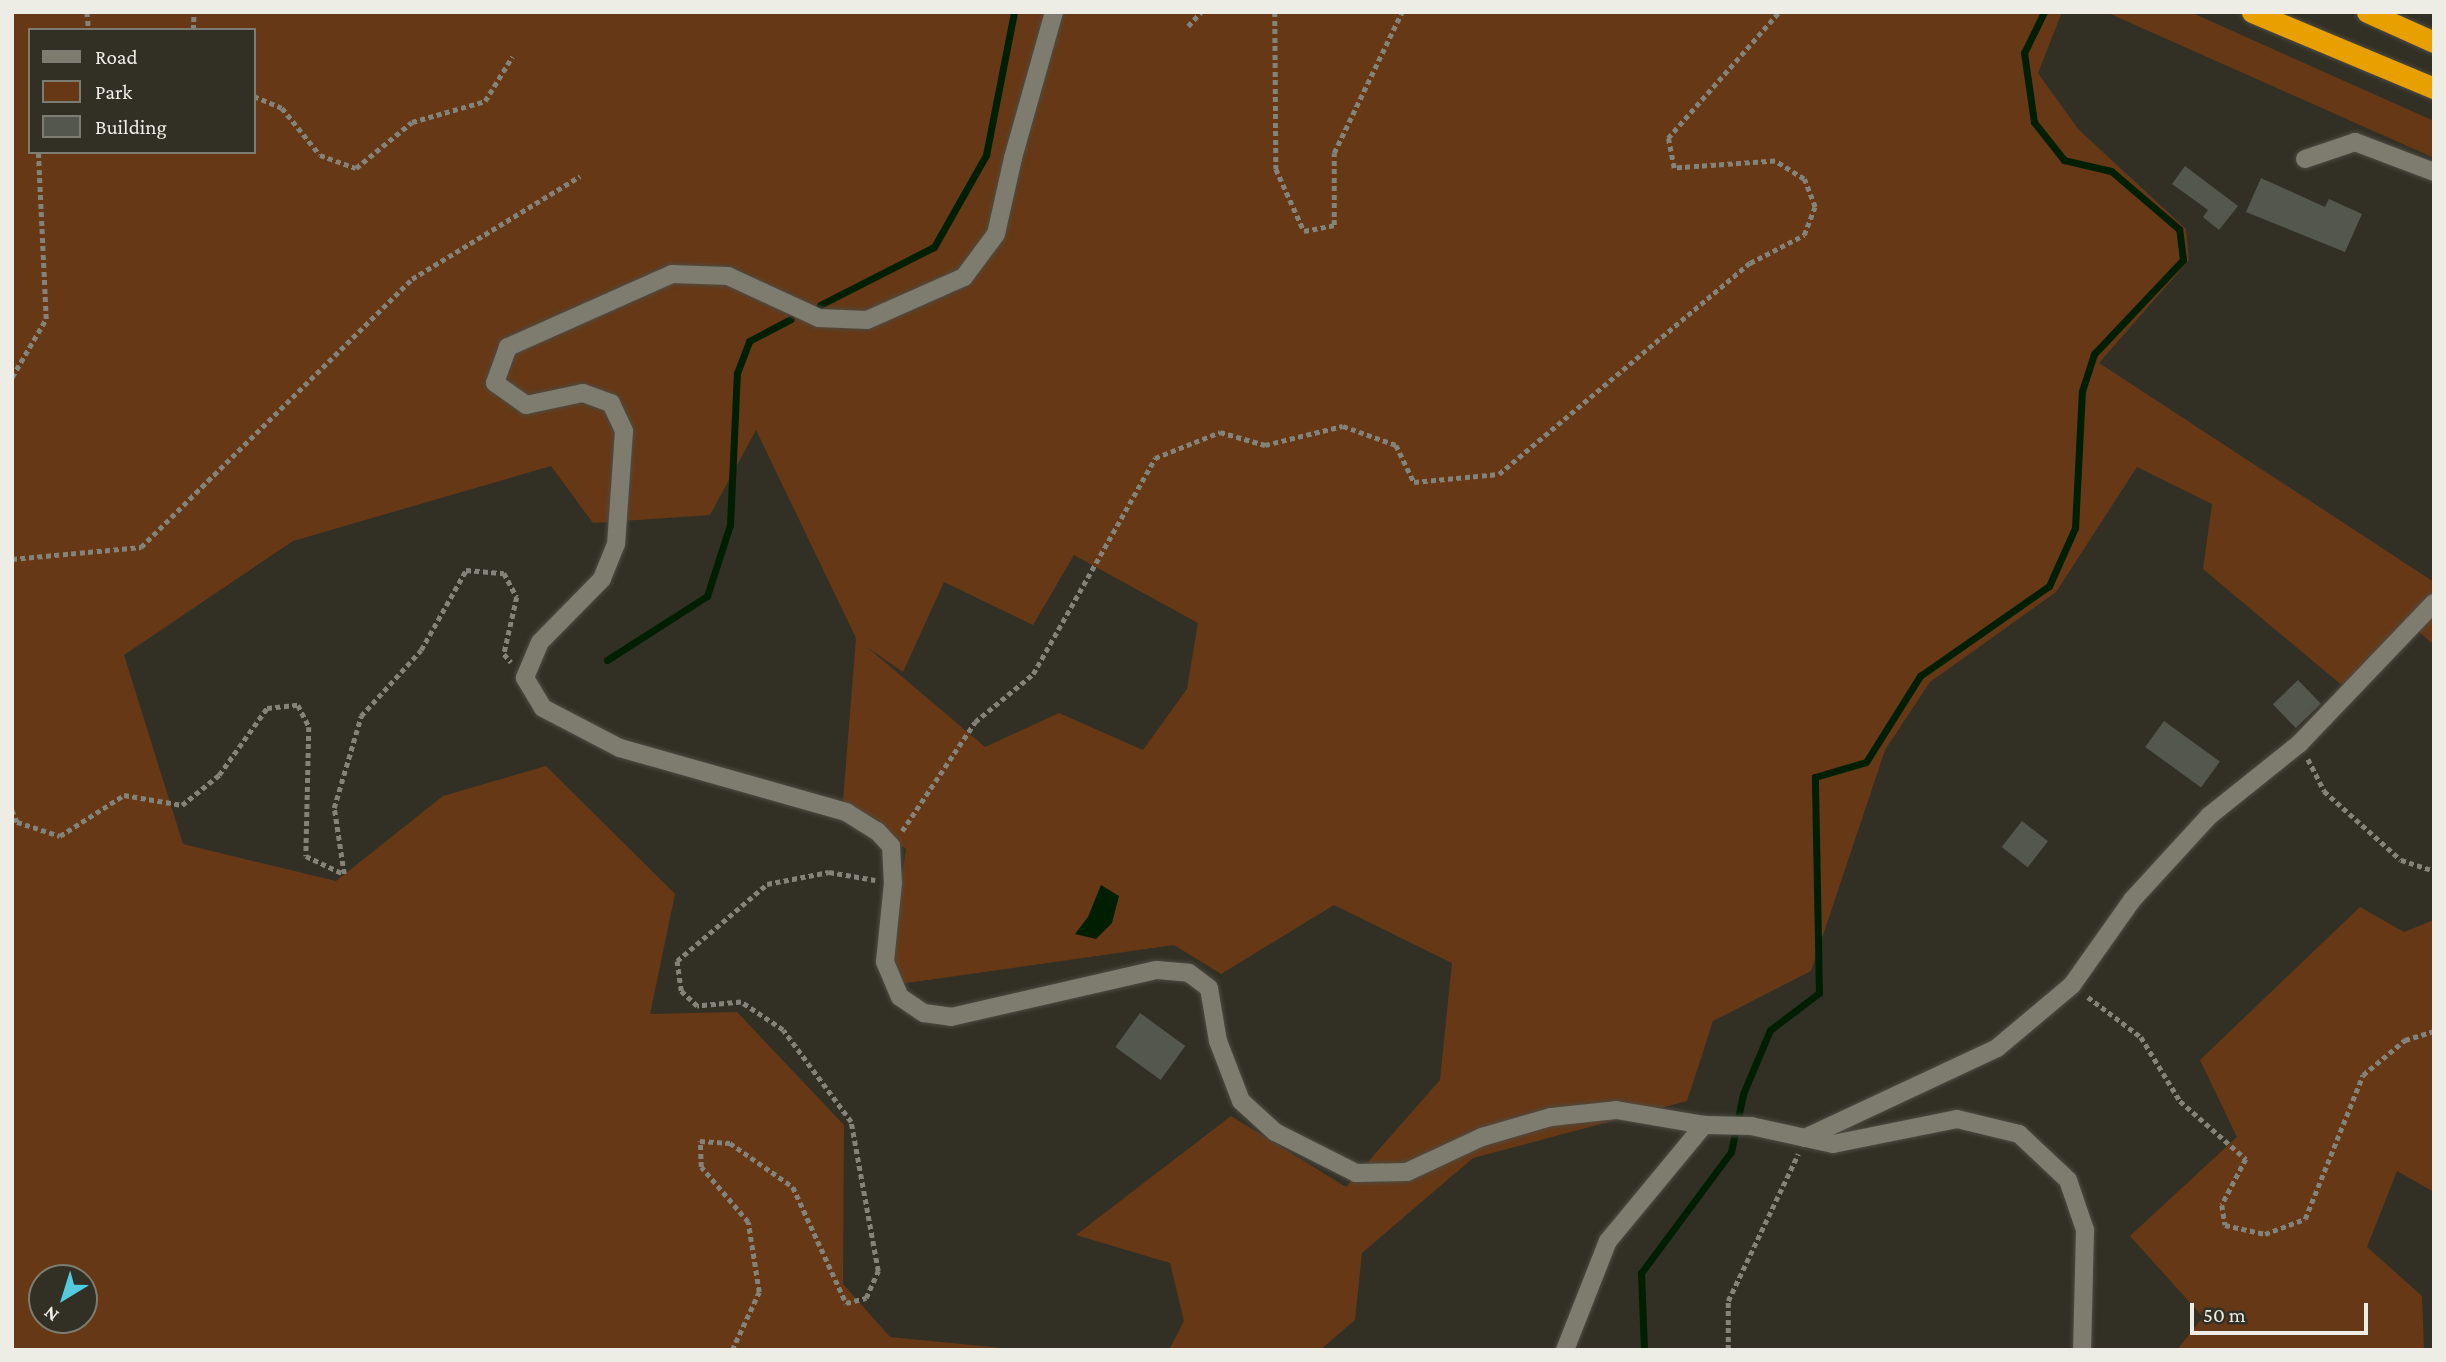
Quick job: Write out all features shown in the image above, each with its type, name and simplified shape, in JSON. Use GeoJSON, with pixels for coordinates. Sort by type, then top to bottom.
{"type":"FeatureCollection","features":[{"type":"Feature","properties":{"kind":"highway"},"geometry":{"type":"LineString","coordinates":[[2252,12],[2434,88]]}},
{"type":"Feature","properties":{"kind":"highway"},"geometry":{"type":"LineString","coordinates":[[2367,12],[2434,42]]}},
{"type":"Feature","properties":{"kind":"street"},"geometry":{"type":"LineString","coordinates":[[1054,12],[996,234],[964,278],[867,320],[819,318],[728,276],[671,274],[508,347],[495,383],[526,405],[583,393],[611,403],[624,431],[616,544],[602,579],[540,642],[525,678],[543,708],[620,748],[846,812],[877,831],[891,846],[893,883],[885,962],[900,997],[924,1013],[951,1017],[1157,970],[1189,973],[1209,988],[1218,1041],[1241,1101],[1275,1132],[1356,1173],[1407,1172],[1482,1137],[1551,1117],[1616,1110],[1712,1125],[1751,1126],[1833,1144],[1957,1119],[2019,1134],[2068,1180],[2085,1230],[2082,1350]]}},
{"type":"Feature","properties":{"kind":"street"},"geometry":{"type":"LineString","coordinates":[[2305,159],[2355,142],[2434,172]]}},
{"type":"Feature","properties":{"kind":"street"},"geometry":{"type":"LineString","coordinates":[[1805,1138],[1997,1048],[2072,985],[2133,899],[2209,816],[2300,743],[2434,603]]}},
{"type":"Feature","properties":{"kind":"street"},"geometry":{"type":"LineString","coordinates":[[1565,1350],[1608,1241],[1712,1125]]}},
{"type":"Feature","properties":{"kind":"path"},"geometry":{"type":"LineString","coordinates":[[1188,26],[1201,12]]}},
{"type":"Feature","properties":{"kind":"path"},"geometry":{"type":"LineString","coordinates":[[1275,12],[1276,169],[1304,232],[1334,225],[1334,153],[1402,12]]}},
{"type":"Feature","properties":{"kind":"path"},"geometry":{"type":"LineString","coordinates":[[891,846],[975,722],[1033,674],[1155,458],[1220,432],[1265,445],[1343,426],[1396,445],[1414,482],[1499,474],[1750,263],[1804,235],[1815,207],[1804,179],[1775,161],[1674,168],[1668,138],[1779,12]]}},
{"type":"Feature","properties":{"kind":"path"},"geometry":{"type":"LineString","coordinates":[[256,97],[282,108],[320,155],[356,168],[412,121],[485,101],[512,57]]}},
{"type":"Feature","properties":{"kind":"path"},"geometry":{"type":"LineString","coordinates":[[12,377],[47,319],[38,154]]}},
{"type":"Feature","properties":{"kind":"path"},"geometry":{"type":"LineString","coordinates":[[12,559],[141,547],[412,279],[580,176]]}},
{"type":"Feature","properties":{"kind":"path"},"geometry":{"type":"LineString","coordinates":[[12,810],[17,822],[60,836],[124,795],[182,805],[219,775],[267,708],[298,705],[309,727],[306,856],[344,874],[334,808],[361,716],[421,650],[466,570],[504,573],[517,597],[504,654],[525,678]]}},
{"type":"Feature","properties":{"kind":"path"},"geometry":{"type":"LineString","coordinates":[[2300,743],[2324,791],[2401,860],[2434,871]]}},
{"type":"Feature","properties":{"kind":"path"},"geometry":{"type":"LineString","coordinates":[[732,1350],[759,1292],[758,1280],[748,1222],[701,1167],[700,1141],[730,1143],[793,1187],[846,1303],[866,1298],[878,1271],[851,1122],[783,1030],[741,1002],[697,1006],[681,991],[677,961],[767,884],[829,872],[893,883]]}},
{"type":"Feature","properties":{"kind":"path"},"geometry":{"type":"LineString","coordinates":[[2072,985],[2141,1037],[2180,1101],[2246,1159],[2222,1205],[2225,1225],[2264,1234],[2305,1219],[2363,1074],[2405,1040],[2434,1031]]}},
{"type":"Feature","properties":{"kind":"path"},"geometry":{"type":"LineString","coordinates":[[1728,1350],[1728,1301],[1805,1138]]}},
{"type":"Feature","properties":{"kind":"green space"},"geometry":{"type":"Polygon","coordinates":[[[12,12],[2062,12],[2038,73],[2078,129],[2186,229],[2189,260],[2099,363],[2434,582],[2434,645],[2409,623],[2344,687],[2203,569],[2212,504],[2137,467],[2056,592],[1930,682],[1885,750],[1811,971],[1713,1021],[1687,1101],[1473,1158],[1362,1253],[1355,1320],[1320,1350],[1169,1350],[1184,1321],[1170,1263],[1076,1235],[1231,1116],[1346,1187],[1440,1080],[1452,963],[1334,905],[1221,974],[1174,945],[885,986],[906,849],[843,801],[856,638],[756,430],[710,515],[593,523],[551,466],[293,541],[124,655],[183,844],[336,881],[443,796],[546,766],[675,894],[650,1014],[737,1012],[844,1125],[843,1284],[890,1337],[1023,1350],[12,1350],[12,12]],[[1074,555],[1033,625],[944,582],[903,672],[867,647],[985,747],[1059,713],[1143,750],[1187,689],[1198,623],[1074,555]]]}},
{"type":"Feature","properties":{"kind":"green space"},"geometry":{"type":"Polygon","coordinates":[[[2106,12],[2190,12],[2434,121],[2434,158],[2106,12]]]}},
{"type":"Feature","properties":{"kind":"green space"},"geometry":{"type":"Polygon","coordinates":[[[2360,907],[2404,932],[2434,920],[2434,1192],[2397,1171],[2367,1247],[2422,1296],[2424,1350],[2177,1350],[2203,1317],[2130,1236],[2237,1137],[2200,1060],[2360,907]]]}},
{"type":"Feature","properties":{"kind":"shaded area"},"geometry":{"type":"Polygon","coordinates":[[[1101,885],[1119,896],[1112,923],[1096,939],[1075,934],[1088,917],[1101,885]]]}},
{"type":"Feature","properties":{"kind":"building"},"geometry":{"type":"Polygon","coordinates":[[[2185,166],[2238,206],[2219,230],[2203,217],[2208,210],[2172,184],[2185,166]]]}},
{"type":"Feature","properties":{"kind":"building"},"geometry":{"type":"Polygon","coordinates":[[[2261,178],[2325,207],[2329,199],[2362,214],[2345,252],[2246,212],[2261,178]]]}},
{"type":"Feature","properties":{"kind":"building"},"geometry":{"type":"Polygon","coordinates":[[[2298,680],[2321,704],[2296,728],[2273,704],[2298,680]]]}},
{"type":"Feature","properties":{"kind":"building"},"geometry":{"type":"Polygon","coordinates":[[[2164,721],[2220,762],[2201,787],[2145,747],[2164,721]]]}},
{"type":"Feature","properties":{"kind":"building"},"geometry":{"type":"Polygon","coordinates":[[[2022,821],[2048,841],[2028,867],[2002,847],[2022,821]]]}},
{"type":"Feature","properties":{"kind":"building"},"geometry":{"type":"Polygon","coordinates":[[[1140,1013],[1185,1046],[1161,1080],[1115,1047],[1140,1013]]]}},
{"type":"Feature","properties":{"kind":"waterway"},"geometry":{"type":"LineString","coordinates":[[820,305],[934,247],[986,155],[1014,12]]}},
{"type":"Feature","properties":{"kind":"waterway"},"geometry":{"type":"LineString","coordinates":[[1644,1350],[1641,1273],[1731,1152],[1743,1094],[1770,1030],[1819,993],[1815,777],[1866,762],[1920,676],[2049,586],[2075,528],[2082,391],[2094,354],[2183,260],[2179,229],[2111,171],[2064,160],[2034,122],[2024,53],[2044,12]]}},
{"type":"Feature","properties":{"kind":"waterway"},"geometry":{"type":"LineString","coordinates":[[607,660],[707,596],[730,525],[737,373],[749,341],[791,319]]}}]}
